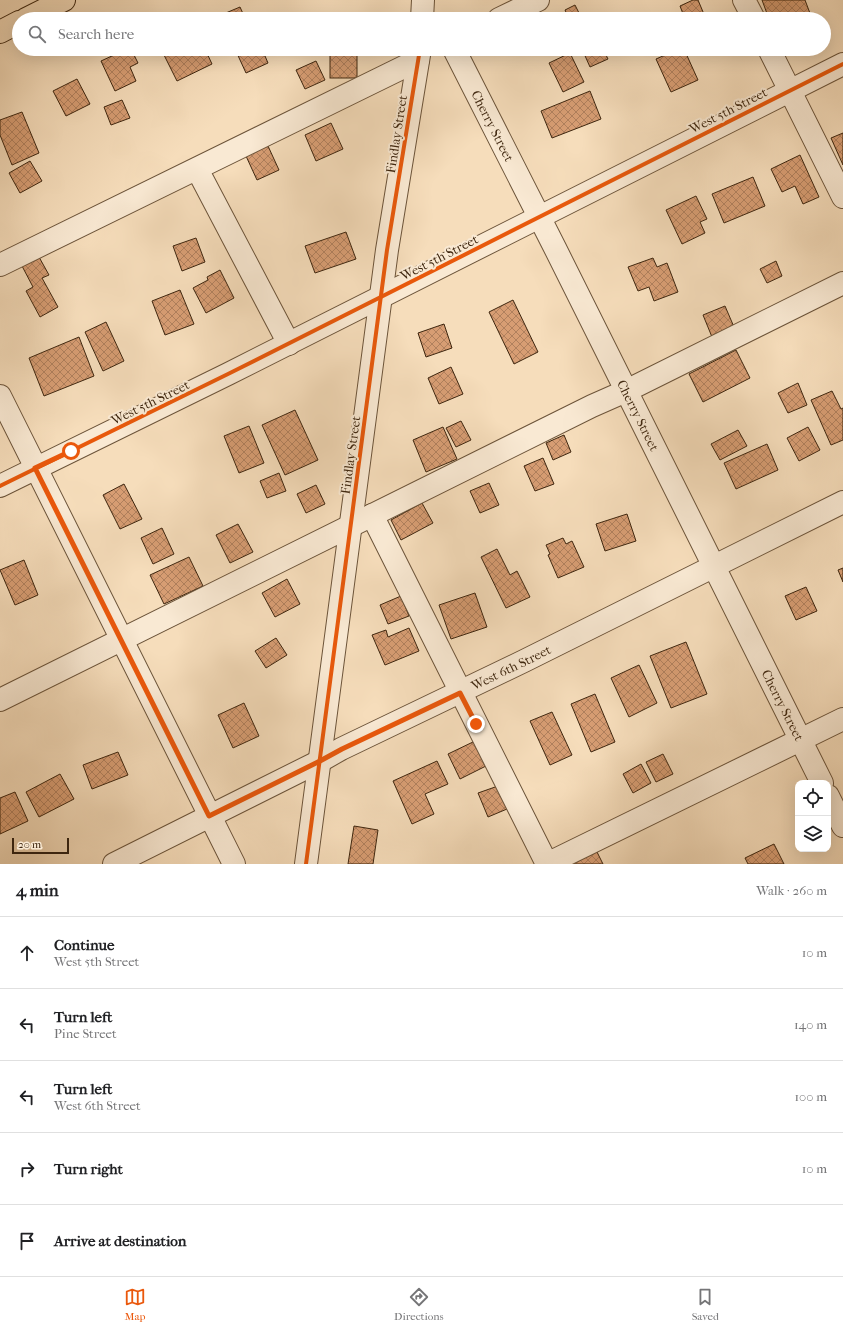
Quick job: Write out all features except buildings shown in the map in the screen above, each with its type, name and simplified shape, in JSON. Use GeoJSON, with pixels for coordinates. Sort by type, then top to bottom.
{"type":"FeatureCollection","features":[{"type":"Feature","properties":{"kind":"main road"},"geometry":{"type":"LineString","coordinates":[[40,12],[64,0]]}},
{"type":"Feature","properties":{"kind":"main road"},"geometry":{"type":"LineString","coordinates":[[0,32],[12,26]]}},
{"type":"Feature","properties":{"kind":"street"},"geometry":{"type":"LineString","coordinates":[[422,12],[423,0]]}},
{"type":"Feature","properties":{"kind":"street"},"geometry":{"type":"LineString","coordinates":[[513,12],[538,0]]}},
{"type":"Feature","properties":{"kind":"street"},"geometry":{"type":"LineString","coordinates":[[744,0],[750,12]]}},
{"type":"Feature","properties":{"kind":"street"},"geometry":{"type":"LineString","coordinates":[[0,264],[197,169],[417,56]]}},
{"type":"Feature","properties":{"kind":"street","name":"Findlay Street"},"geometry":{"type":"LineString","coordinates":[[306,864],[381,297],[419,56]]}},
{"type":"Feature","properties":{"kind":"street","name":"Cherry Street"},"geometry":{"type":"LineString","coordinates":[[458,56],[820,780]]}},
{"type":"Feature","properties":{"kind":"street"},"geometry":{"type":"LineString","coordinates":[[772,56],[843,197]]}},
{"type":"Feature","properties":{"kind":"street","name":"West 5th Street"},"geometry":{"type":"LineString","coordinates":[[0,486],[289,344],[843,64]]}},
{"type":"Feature","properties":{"kind":"street"},"geometry":{"type":"LineString","coordinates":[[197,169],[289,344]]}},
{"type":"Feature","properties":{"kind":"street"},"geometry":{"type":"LineString","coordinates":[[0,700],[843,283]]}},
{"type":"Feature","properties":{"kind":"street"},"geometry":{"type":"LineString","coordinates":[[0,396],[234,864]]}},
{"type":"Feature","properties":{"kind":"street","name":"West 6th Street"},"geometry":{"type":"LineString","coordinates":[[114,864],[342,749],[460,693],[843,502]]}},
{"type":"Feature","properties":{"kind":"street"},"geometry":{"type":"LineString","coordinates":[[372,515],[547,864],[843,719]]}},
{"type":"Feature","properties":{"kind":"street"},"geometry":{"type":"LineString","coordinates":[[831,802],[843,826]]}},
{"type":"Feature","properties":{"kind":"cycle path"},"geometry":{"type":"LineString","coordinates":[[306,864],[387,250],[419,56]]}},
{"type":"Feature","properties":{"kind":"cycle path"},"geometry":{"type":"LineString","coordinates":[[0,486],[228,374],[843,64]]}},
{"type":"Feature","properties":{"kind":"route"},"geometry":{"type":"LineString","coordinates":[[71,451],[35,468],[209,816],[342,749],[460,693],[476,724]]}}]}
